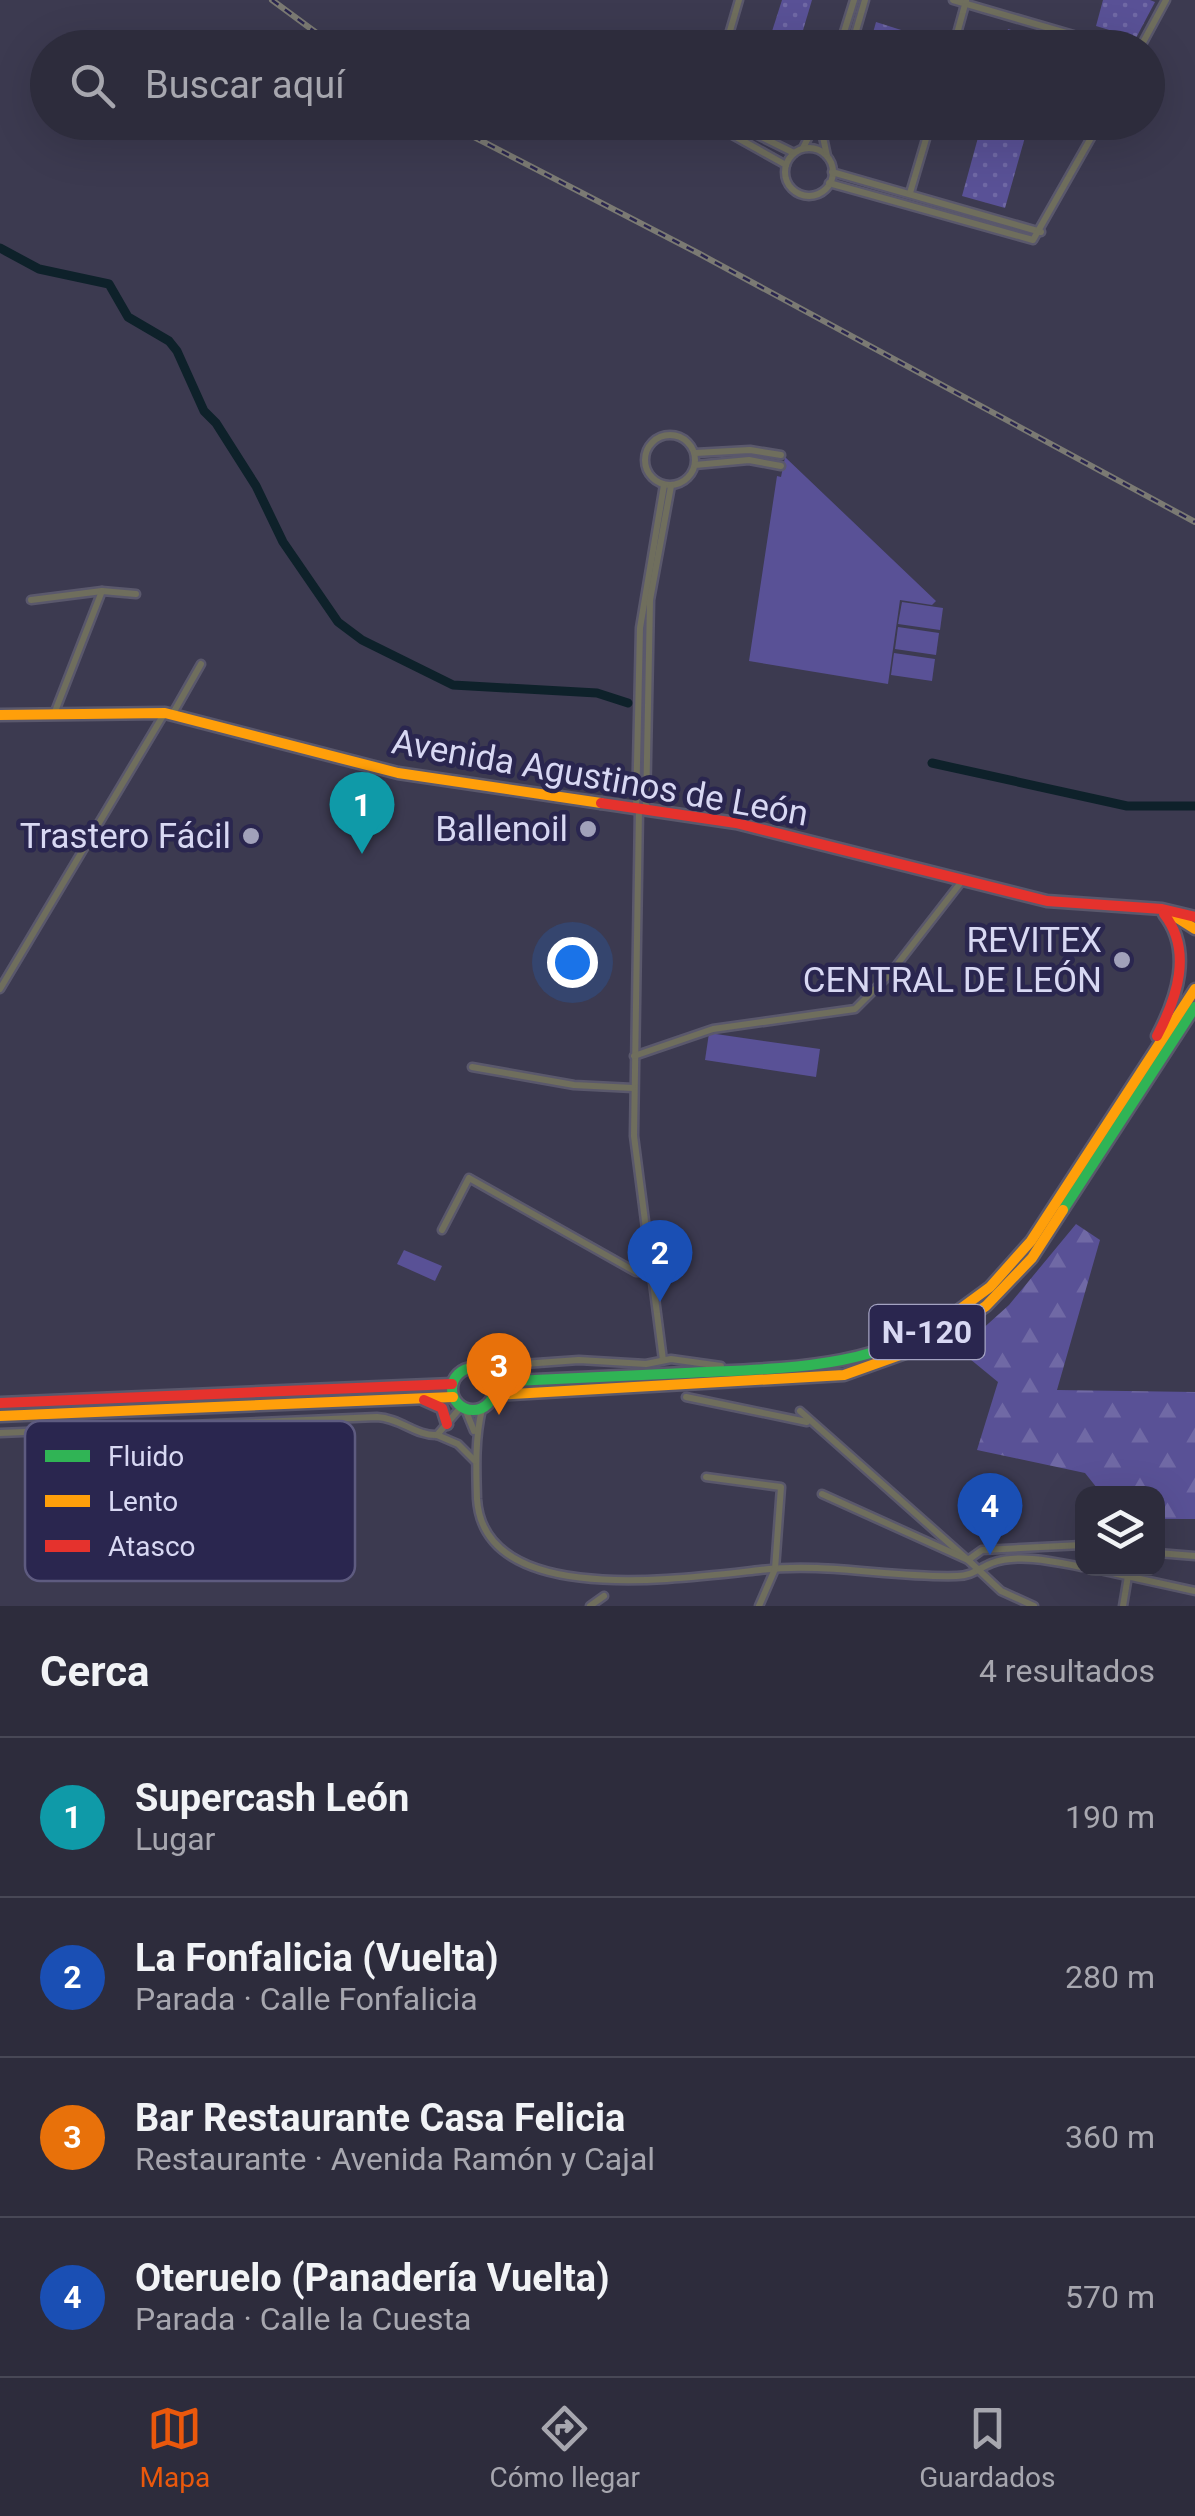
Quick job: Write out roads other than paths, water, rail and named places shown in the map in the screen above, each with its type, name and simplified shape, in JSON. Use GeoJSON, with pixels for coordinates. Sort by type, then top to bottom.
{"type":"FeatureCollection","features":[{"type":"Feature","properties":{"kind":"main road","name":"Avenida Agustinos de León"},"geometry":{"type":"LineString","coordinates":[[0,715],[168,714],[398,773],[755,826],[1048,900],[1195,917]]}},
{"type":"Feature","properties":{"kind":"main road","name":"Avenida Agustinos de León"},"geometry":{"type":"LineString","coordinates":[[1146,910],[1195,929]]}},
{"type":"Feature","properties":{"kind":"main road"},"geometry":{"type":"LineString","coordinates":[[1104,1130],[1179,998],[1183,978],[1179,938],[1164,914]]}},
{"type":"Feature","properties":{"kind":"main road","name":"N-120"},"geometry":{"type":"LineString","coordinates":[[0,1403],[452,1384],[464,1370],[490,1377],[758,1371],[866,1356],[949,1319],[1017,1258],[1195,989]]}},
{"type":"Feature","properties":{"kind":"main road","name":"N-120"},"geometry":{"type":"LineString","coordinates":[[493,1395],[844,1376],[928,1345],[986,1306],[1032,1258],[1195,1007]]}},
{"type":"Feature","properties":{"kind":"main road"},"geometry":{"type":"LineString","coordinates":[[452,1384],[452,1397],[463,1408],[482,1408],[493,1395],[490,1377]]}},
{"type":"Feature","properties":{"kind":"main road"},"geometry":{"type":"LineString","coordinates":[[0,1416],[452,1397]]}},
{"type":"Feature","properties":{"kind":"main road"},"geometry":{"type":"LineString","coordinates":[[416,1398],[442,1408],[448,1424]]}},
{"type":"Feature","properties":{"kind":"street"},"geometry":{"type":"LineString","coordinates":[[730,30],[739,0]]}},
{"type":"Feature","properties":{"kind":"street"},"geometry":{"type":"LineString","coordinates":[[845,30],[854,0]]}},
{"type":"Feature","properties":{"kind":"street"},"geometry":{"type":"LineString","coordinates":[[856,30],[865,0]]}},
{"type":"Feature","properties":{"kind":"street"},"geometry":{"type":"LineString","coordinates":[[953,0],[1059,30]]}},
{"type":"Feature","properties":{"kind":"street"},"geometry":{"type":"LineString","coordinates":[[1150,30],[1166,0]]}},
{"type":"Feature","properties":{"kind":"street"},"geometry":{"type":"LineString","coordinates":[[958,30],[966,2]]}},
{"type":"Feature","properties":{"kind":"street"},"geometry":{"type":"LineString","coordinates":[[741,140],[786,165]]}},
{"type":"Feature","properties":{"kind":"street"},"geometry":{"type":"LineString","coordinates":[[768,140],[794,153]]}},
{"type":"Feature","properties":{"kind":"street"},"geometry":{"type":"LineString","coordinates":[[802,149],[807,140]]}},
{"type":"Feature","properties":{"kind":"street"},"geometry":{"type":"LineString","coordinates":[[824,140],[832,172],[829,184],[818,193],[803,195],[786,180],[786,165],[794,153],[816,149],[827,157]]}},
{"type":"Feature","properties":{"kind":"street"},"geometry":{"type":"LineString","coordinates":[[910,194],[926,140]]}},
{"type":"Feature","properties":{"kind":"street"},"geometry":{"type":"LineString","coordinates":[[829,184],[1033,240],[1090,140]]}},
{"type":"Feature","properties":{"kind":"street"},"geometry":{"type":"LineString","coordinates":[[832,172],[1041,232]]}},
{"type":"Feature","properties":{"kind":"street"},"geometry":{"type":"LineString","coordinates":[[670,434],[681,437],[695,453],[696,465],[682,483],[668,486],[654,481],[644,463],[651,443],[670,434]]}},
{"type":"Feature","properties":{"kind":"street"},"geometry":{"type":"LineString","coordinates":[[695,453],[750,450],[781,456]]}},
{"type":"Feature","properties":{"kind":"street"},"geometry":{"type":"LineString","coordinates":[[696,465],[749,460],[781,466]]}},
{"type":"Feature","properties":{"kind":"street"},"geometry":{"type":"LineString","coordinates":[[662,1360],[649,1272],[634,1056],[650,600],[668,486]]}},
{"type":"Feature","properties":{"kind":"street"},"geometry":{"type":"LineString","coordinates":[[31,600],[102,591],[136,594]]}},
{"type":"Feature","properties":{"kind":"street"},"geometry":{"type":"LineString","coordinates":[[54,714],[102,591]]}},
{"type":"Feature","properties":{"kind":"street"},"geometry":{"type":"LineString","coordinates":[[0,989],[201,664]]}},
{"type":"Feature","properties":{"kind":"street"},"geometry":{"type":"LineString","coordinates":[[634,1056],[712,1029],[855,1009],[890,974],[963,880]]}},
{"type":"Feature","properties":{"kind":"street"},"geometry":{"type":"LineString","coordinates":[[472,1067],[574,1085],[634,1088]]}},
{"type":"Feature","properties":{"kind":"street"},"geometry":{"type":"LineString","coordinates":[[442,1230],[469,1178],[636,1272],[649,1272]]}},
{"type":"Feature","properties":{"kind":"street"},"geometry":{"type":"LineString","coordinates":[[490,1377],[496,1366],[565,1360],[646,1364],[662,1360],[758,1371]]}},
{"type":"Feature","properties":{"kind":"street"},"geometry":{"type":"LineString","coordinates":[[686,1397],[808,1422]]}},
{"type":"Feature","properties":{"kind":"street"},"geometry":{"type":"LineString","coordinates":[[438,1435],[463,1408],[476,1434]]}},
{"type":"Feature","properties":{"kind":"street"},"geometry":{"type":"LineString","coordinates":[[482,1408],[475,1462],[479,1521],[495,1558]]}},
{"type":"Feature","properties":{"kind":"street"},"geometry":{"type":"LineString","coordinates":[[800,1410],[808,1422],[978,1572],[1001,1591],[1034,1606]]}},
{"type":"Feature","properties":{"kind":"street"},"geometry":{"type":"LineString","coordinates":[[283,1421],[377,1417],[458,1444],[475,1462]]}},
{"type":"Feature","properties":{"kind":"street"},"geometry":{"type":"LineString","coordinates":[[0,1433],[25,1432]]}},
{"type":"Feature","properties":{"kind":"street"},"geometry":{"type":"LineString","coordinates":[[706,1476],[781,1487],[775,1568],[759,1606]]}},
{"type":"Feature","properties":{"kind":"street"},"geometry":{"type":"LineString","coordinates":[[822,1494],[968,1560]]}},
{"type":"Feature","properties":{"kind":"street"},"geometry":{"type":"LineString","coordinates":[[968,1560],[982,1550],[1075,1545]]}},
{"type":"Feature","properties":{"kind":"street"},"geometry":{"type":"LineString","coordinates":[[1165,1554],[1195,1556]]}},
{"type":"Feature","properties":{"kind":"street"},"geometry":{"type":"LineString","coordinates":[[649,1590],[775,1568],[870,1568],[953,1576],[1016,1559],[1075,1567]]}},
{"type":"Feature","properties":{"kind":"street"},"geometry":{"type":"LineString","coordinates":[[1123,1606],[1128,1576],[1195,1590]]}},
{"type":"Feature","properties":{"kind":"street"},"geometry":{"type":"LineString","coordinates":[[590,1596],[620,1594]]}},
{"type":"Feature","properties":{"kind":"street"},"geometry":{"type":"LineString","coordinates":[[590,1606],[605,1595]]}},
{"type":"Feature","properties":{"kind":"waterway"},"geometry":{"type":"LineString","coordinates":[[0,248],[39,269],[109,284],[128,317],[169,341],[204,411],[216,423],[256,486],[283,542],[338,622],[362,640],[453,685],[597,693],[628,703]]}},
{"type":"Feature","properties":{"kind":"waterway"},"geometry":{"type":"LineString","coordinates":[[932,763],[1127,806],[1195,806]]}},
{"type":"Feature","properties":{"kind":"railway"},"geometry":{"type":"LineString","coordinates":[[272,0],[313,30]]}},
{"type":"Feature","properties":{"kind":"railway"},"geometry":{"type":"LineString","coordinates":[[480,140],[698,253],[1195,522]]}},
{"type":"Feature","properties":{"kind":"place","name":"Ballenoil"},"geometry":{"type":"Point","coordinates":[588,829]}},
{"type":"Feature","properties":{"kind":"place","name":"Trastero Fácil"},"geometry":{"type":"Point","coordinates":[251,836]}},
{"type":"Feature","properties":{"kind":"place","name":"Supercash León"},"geometry":{"type":"Point","coordinates":[362,854]}},
{"type":"Feature","properties":{"kind":"place","name":"REVITEX CENTRAL DE LEÓN"},"geometry":{"type":"Point","coordinates":[1122,960]}},
{"type":"Feature","properties":{"kind":"place","name":"La Fonfalicia (Vuelta)"},"geometry":{"type":"Point","coordinates":[660,1302]}},
{"type":"Feature","properties":{"kind":"place","name":"Bar Restaurante Casa Felicia"},"geometry":{"type":"Point","coordinates":[499,1415]}},
{"type":"Feature","properties":{"kind":"place","name":"Oteruelo (Panadería Vuelta)"},"geometry":{"type":"Point","coordinates":[990,1555]}}]}
